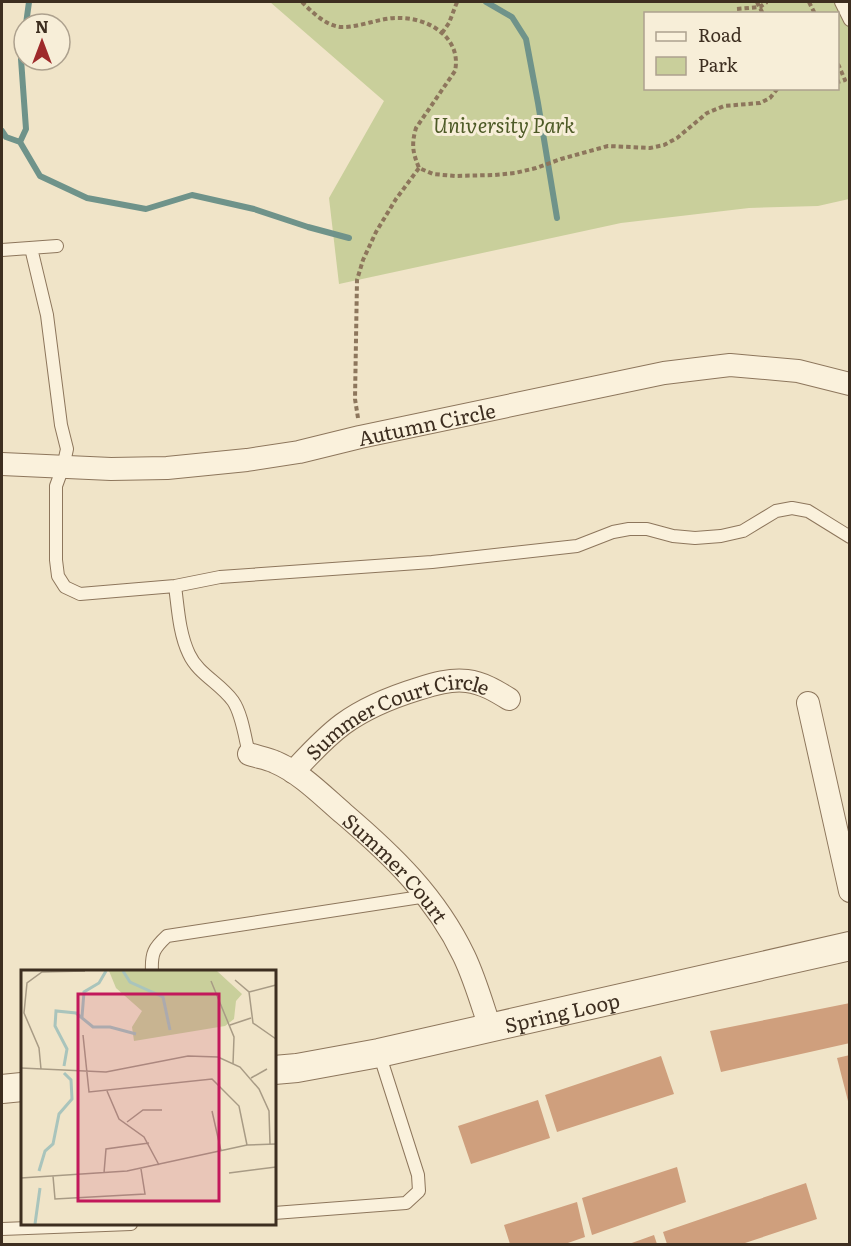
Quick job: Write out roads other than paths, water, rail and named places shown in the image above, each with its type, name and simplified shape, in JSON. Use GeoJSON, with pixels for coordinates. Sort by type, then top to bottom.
{"type":"FeatureCollection","features":[{"type":"Feature","properties":{"kind":"street","name":"Autumn Circle"},"geometry":{"type":"LineString","coordinates":[[2,464],[111,469],[167,468],[247,460],[299,452],[664,373],[719,366],[798,371],[849,384]]}},
{"type":"Feature","properties":{"kind":"street","name":"Summer Court Circle"},"geometry":{"type":"LineString","coordinates":[[293,772],[344,723],[393,697],[454,680],[470,681],[490,688],[509,699]]}},
{"type":"Feature","properties":{"kind":"street"},"geometry":{"type":"LineString","coordinates":[[808,703],[849,891]]}},
{"type":"Feature","properties":{"kind":"street","name":"Summer Court"},"geometry":{"type":"LineString","coordinates":[[249,754],[274,762],[293,772],[398,862],[427,896],[445,922],[475,982],[490,1028]]}},
{"type":"Feature","properties":{"kind":"street","name":"Spring Loop"},"geometry":{"type":"LineString","coordinates":[[276,1070],[379,1053],[849,946]]}},
{"type":"Feature","properties":{"kind":"street"},"geometry":{"type":"LineString","coordinates":[[2,1089],[21,1087]]}},
{"type":"Feature","properties":{"kind":"lane"},"geometry":{"type":"LineString","coordinates":[[841,2],[849,20]]}},
{"type":"Feature","properties":{"kind":"lane"},"geometry":{"type":"LineString","coordinates":[[2,250],[57,246]]}},
{"type":"Feature","properties":{"kind":"lane"},"geometry":{"type":"LineString","coordinates":[[31,248],[47,315],[61,425],[67,449],[56,486],[58,576],[65,587],[80,594],[175,586],[220,577],[432,562],[577,546],[613,532],[629,529],[647,529],[673,536],[695,538],[721,536],[743,531],[776,511],[792,508],[808,511],[849,537]]}},
{"type":"Feature","properties":{"kind":"lane"},"geometry":{"type":"LineString","coordinates":[[175,586],[183,636],[189,654],[196,666],[232,700],[237,708],[249,754]]}},
{"type":"Feature","properties":{"kind":"lane"},"geometry":{"type":"LineString","coordinates":[[152,970],[154,948],[167,936],[427,896]]}},
{"type":"Feature","properties":{"kind":"lane"},"geometry":{"type":"LineString","coordinates":[[276,1213],[406,1203],[419,1191],[418,1175],[379,1053]]}},
{"type":"Feature","properties":{"kind":"lane"},"geometry":{"type":"LineString","coordinates":[[2,1229],[105,1225]]}},
{"type":"Feature","properties":{"kind":"waterway"},"geometry":{"type":"LineString","coordinates":[[28,12],[29,2]]}},
{"type":"Feature","properties":{"kind":"waterway"},"geometry":{"type":"LineString","coordinates":[[486,2],[512,17],[526,39],[557,218]]}},
{"type":"Feature","properties":{"kind":"waterway"},"geometry":{"type":"LineString","coordinates":[[20,142],[26,129],[22,72]]}},
{"type":"Feature","properties":{"kind":"waterway"},"geometry":{"type":"LineString","coordinates":[[2,131],[6,137],[20,142],[40,176],[87,198],[146,209],[192,195],[254,209],[349,238]]}},
{"type":"Feature","properties":{"kind":"park label","name":"University Park"},"geometry":{"type":"Point","coordinates":[504,124]}}]}
